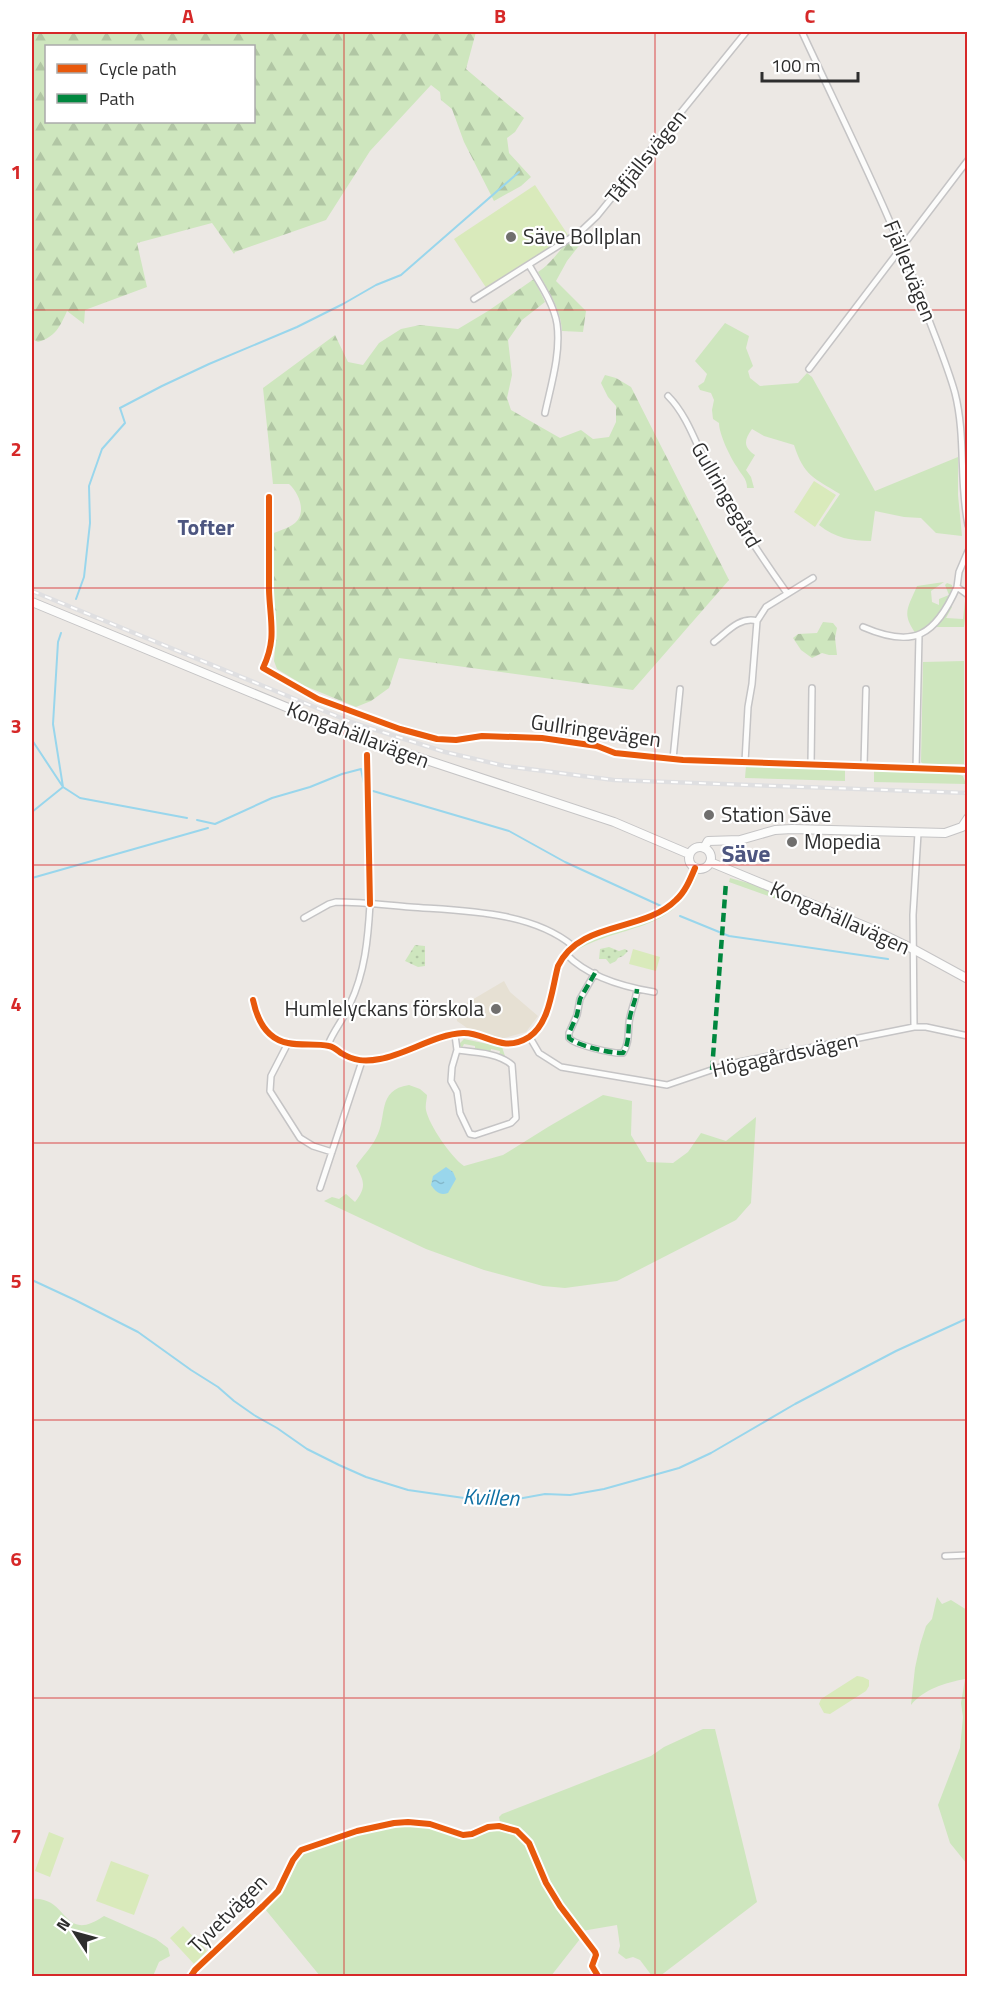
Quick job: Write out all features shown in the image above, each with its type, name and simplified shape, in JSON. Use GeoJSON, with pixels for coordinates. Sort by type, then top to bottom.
{"type":"FeatureCollection","features":[{"type":"Feature","properties":{"kind":"main road","name":"Kongahällavägen"},"geometry":{"type":"LineString","coordinates":[[32,602],[366,740],[614,822],[689,854]]}},
{"type":"Feature","properties":{"kind":"main road"},"geometry":{"type":"LineString","coordinates":[[704,848],[708,841],[740,840],[783,829],[950,832],[962,827],[968,818]]}},
{"type":"Feature","properties":{"kind":"main road"},"geometry":{"type":"LineString","coordinates":[[696,848],[704,848],[711,855],[710,862],[705,868],[695,868],[689,861],[689,854],[696,848]]}},
{"type":"Feature","properties":{"kind":"main road","name":"Kongahällavägen"},"geometry":{"type":"LineString","coordinates":[[710,862],[864,926],[968,979]]}},
{"type":"Feature","properties":{"kind":"street","name":"Tåfjällsvägen"},"geometry":{"type":"LineString","coordinates":[[474,299],[580,232],[597,216],[746,32]]}},
{"type":"Feature","properties":{"kind":"street","name":"Fjälletvägen"},"geometry":{"type":"LineString","coordinates":[[802,32],[902,247],[951,383],[965,450],[963,491],[968,525]]}},
{"type":"Feature","properties":{"kind":"street"},"geometry":{"type":"LineString","coordinates":[[809,369],[968,160]]}},
{"type":"Feature","properties":{"kind":"street"},"geometry":{"type":"LineString","coordinates":[[529,265],[553,312],[557,326],[557,348],[545,413]]}},
{"type":"Feature","properties":{"kind":"street","name":"Gullringegård"},"geometry":{"type":"LineString","coordinates":[[668,396],[680,409],[732,511],[787,593]]}},
{"type":"Feature","properties":{"kind":"street","name":"Gullringevägen"},"geometry":{"type":"LineString","coordinates":[[269,496],[269,593],[273,633],[264,668],[318,699],[400,729],[436,739],[456,740],[482,736],[542,738],[597,746],[615,753],[673,759],[968,770]]}},
{"type":"Feature","properties":{"kind":"street"},"geometry":{"type":"LineString","coordinates":[[863,627],[892,637],[908,639],[919,635],[944,613],[957,587],[968,551]]}},
{"type":"Feature","properties":{"kind":"street"},"geometry":{"type":"LineString","coordinates":[[745,762],[757,621],[766,607],[813,578]]}},
{"type":"Feature","properties":{"kind":"street"},"geometry":{"type":"LineString","coordinates":[[957,587],[968,596]]}},
{"type":"Feature","properties":{"kind":"street"},"geometry":{"type":"LineString","coordinates":[[714,642],[741,621],[748,619],[757,621]]}},
{"type":"Feature","properties":{"kind":"street"},"geometry":{"type":"LineString","coordinates":[[916,769],[919,635]]}},
{"type":"Feature","properties":{"kind":"street"},"geometry":{"type":"LineString","coordinates":[[811,765],[812,688]]}},
{"type":"Feature","properties":{"kind":"street"},"geometry":{"type":"LineString","coordinates":[[864,766],[866,688]]}},
{"type":"Feature","properties":{"kind":"street","name":"Gullringevägen"},"geometry":{"type":"LineString","coordinates":[[673,759],[680,689]]}},
{"type":"Feature","properties":{"kind":"street"},"geometry":{"type":"LineString","coordinates":[[914,1027],[913,914],[918,833]]}},
{"type":"Feature","properties":{"kind":"street"},"geometry":{"type":"LineString","coordinates":[[253,1000],[261,1026],[273,1036],[288,1043],[328,1045],[362,1061],[383,1059],[461,1033],[500,1043],[513,1042],[529,1036],[543,1020],[558,966],[573,946],[602,932],[663,911],[680,897],[695,868]]}},
{"type":"Feature","properties":{"kind":"street"},"geometry":{"type":"LineString","coordinates":[[304,918],[331,903],[461,910],[509,918],[550,930],[562,936],[573,946]]}},
{"type":"Feature","properties":{"kind":"street"},"geometry":{"type":"LineString","coordinates":[[328,1045],[346,1014],[359,982],[367,949],[370,904]]}},
{"type":"Feature","properties":{"kind":"street"},"geometry":{"type":"LineString","coordinates":[[566,954],[616,984],[654,992]]}},
{"type":"Feature","properties":{"kind":"street"},"geometry":{"type":"LineString","coordinates":[[595,973],[580,999],[577,1015],[569,1033],[569,1038],[573,1043],[623,1053],[637,989]]}},
{"type":"Feature","properties":{"kind":"street","name":"Högagårdsvägen"},"geometry":{"type":"LineString","coordinates":[[529,1036],[539,1053],[561,1067],[667,1086],[729,1064],[914,1027],[926,1027],[968,1036]]}},
{"type":"Feature","properties":{"kind":"street"},"geometry":{"type":"LineString","coordinates":[[455,1035],[457,1050],[451,1079],[457,1092],[460,1113],[470,1134],[475,1135],[511,1123],[516,1118],[512,1065],[504,1059],[457,1050]]}},
{"type":"Feature","properties":{"kind":"street"},"geometry":{"type":"LineString","coordinates":[[288,1043],[271,1076],[270,1091],[300,1138],[313,1146],[332,1152]]}},
{"type":"Feature","properties":{"kind":"street"},"geometry":{"type":"LineString","coordinates":[[320,1188],[362,1061]]}},
{"type":"Feature","properties":{"kind":"street"},"geometry":{"type":"LineString","coordinates":[[945,1556],[968,1555]]}},
{"type":"Feature","properties":{"kind":"street","name":"Tyvetvägen"},"geometry":{"type":"LineString","coordinates":[[191,1977],[195,1970],[278,1891],[293,1860],[301,1850],[357,1831],[408,1822],[430,1824],[467,1835],[488,1827],[503,1826],[524,1837],[533,1851],[549,1888],[596,1953],[592,1966],[598,1977]]}},
{"type":"Feature","properties":{"kind":"shaded area","name":"Humlelyckans förskola"},"geometry":{"type":"Polygon","coordinates":[[[504,981],[510,992],[538,1016],[526,1032],[501,1039],[470,1030],[457,1021],[457,1014],[465,1004],[504,981]]]}},
{"type":"Feature","properties":{"kind":"green space"},"geometry":{"type":"Polygon","coordinates":[[[32,32],[476,32],[466,69],[524,118],[515,132],[507,138],[509,153],[531,177],[521,186],[494,201],[464,142],[452,109],[441,100],[440,92],[431,85],[370,151],[326,220],[234,254],[212,223],[137,243],[147,287],[85,310],[84,324],[67,311],[53,334],[38,342],[32,339],[32,32]]]}},
{"type":"Feature","properties":{"kind":"green space","name":"Säve Bollplan"},"geometry":{"type":"Polygon","coordinates":[[[535,185],[568,235],[487,289],[454,239],[535,185]]]}},
{"type":"Feature","properties":{"kind":"green space"},"geometry":{"type":"Polygon","coordinates":[[[583,233],[585,238],[567,261],[556,281],[586,311],[583,332],[562,331],[557,308],[538,272],[550,263],[569,241],[583,233]]]}},
{"type":"Feature","properties":{"kind":"green space"},"geometry":{"type":"Polygon","coordinates":[[[534,279],[545,302],[522,320],[508,340],[512,375],[507,398],[511,410],[560,438],[581,430],[593,439],[609,437],[616,422],[616,406],[601,383],[605,375],[616,378],[631,387],[729,580],[633,690],[399,658],[389,688],[371,701],[356,707],[305,686],[277,669],[274,661],[276,635],[272,594],[272,534],[295,523],[301,514],[301,508],[296,492],[289,484],[273,484],[263,388],[335,335],[348,362],[363,365],[379,343],[401,329],[420,325],[458,329],[534,279]]]}},
{"type":"Feature","properties":{"kind":"green space"},"geometry":{"type":"Polygon","coordinates":[[[725,323],[749,336],[746,348],[753,366],[748,371],[750,378],[760,386],[798,383],[807,373],[812,377],[875,491],[958,457],[958,495],[962,536],[936,533],[921,518],[875,511],[871,541],[850,539],[831,533],[819,525],[840,494],[817,480],[806,470],[794,445],[764,436],[752,429],[746,443],[748,449],[755,455],[746,470],[754,488],[747,488],[745,479],[725,445],[719,423],[713,419],[714,400],[711,393],[700,390],[698,386],[704,382],[707,374],[695,361],[725,323]]]}},
{"type":"Feature","properties":{"kind":"green space"},"geometry":{"type":"Polygon","coordinates":[[[814,481],[836,495],[815,527],[794,512],[814,481]]]}},
{"type":"Feature","properties":{"kind":"green space"},"geometry":{"type":"Polygon","coordinates":[[[944,582],[931,591],[932,602],[939,605],[939,599],[949,595],[945,585],[947,583],[952,585],[950,600],[929,626],[916,634],[911,627],[907,610],[917,586],[944,582]]]}},
{"type":"Feature","properties":{"kind":"green space"},"geometry":{"type":"Polygon","coordinates":[[[965,601],[967,601],[964,627],[934,627],[951,606],[946,618],[963,619],[965,601]]]}},
{"type":"Feature","properties":{"kind":"green space"},"geometry":{"type":"Polygon","coordinates":[[[823,622],[833,623],[837,628],[835,638],[837,655],[822,653],[812,658],[801,650],[793,638],[798,634],[817,633],[823,622]]]}},
{"type":"Feature","properties":{"kind":"green space"},"geometry":{"type":"Polygon","coordinates":[[[964,661],[964,764],[923,764],[921,762],[923,662],[964,661]]]}},
{"type":"Feature","properties":{"kind":"green space"},"geometry":{"type":"Polygon","coordinates":[[[746,766],[845,769],[845,781],[745,778],[746,766]]]}},
{"type":"Feature","properties":{"kind":"green space"},"geometry":{"type":"Polygon","coordinates":[[[874,771],[954,773],[963,776],[966,784],[874,782],[874,771]]]}},
{"type":"Feature","properties":{"kind":"green space"},"geometry":{"type":"Polygon","coordinates":[[[696,872],[698,874],[688,894],[675,908],[660,918],[590,943],[572,953],[590,940],[646,921],[669,909],[688,888],[696,872]]]}},
{"type":"Feature","properties":{"kind":"green space"},"geometry":{"type":"Polygon","coordinates":[[[730,878],[752,884],[897,946],[895,949],[811,911],[729,882],[730,878]]]}},
{"type":"Feature","properties":{"kind":"green space"},"geometry":{"type":"Polygon","coordinates":[[[415,945],[425,946],[425,966],[418,967],[405,961],[415,945]]]}},
{"type":"Feature","properties":{"kind":"green space"},"geometry":{"type":"Polygon","coordinates":[[[609,947],[619,951],[625,949],[628,951],[610,964],[606,959],[599,959],[600,949],[609,947]]]}},
{"type":"Feature","properties":{"kind":"green space"},"geometry":{"type":"Polygon","coordinates":[[[633,949],[660,957],[656,971],[629,964],[633,949]]]}},
{"type":"Feature","properties":{"kind":"green space"},"geometry":{"type":"Polygon","coordinates":[[[464,1039],[502,1047],[505,1056],[499,1056],[500,1051],[491,1049],[490,1054],[475,1051],[475,1046],[464,1044],[462,1048],[459,1044],[464,1039]]]}},
{"type":"Feature","properties":{"kind":"green space"},"geometry":{"type":"Polygon","coordinates":[[[409,1085],[420,1089],[427,1095],[426,1110],[431,1124],[447,1148],[464,1166],[503,1155],[603,1095],[632,1101],[631,1135],[647,1162],[673,1163],[688,1152],[701,1133],[726,1141],[756,1117],[751,1203],[736,1220],[617,1281],[565,1288],[543,1286],[484,1270],[426,1249],[324,1201],[332,1197],[339,1199],[346,1194],[355,1202],[363,1188],[356,1166],[380,1130],[387,1098],[392,1092],[409,1085]]]}},
{"type":"Feature","properties":{"kind":"green space"},"geometry":{"type":"Polygon","coordinates":[[[937,1597],[942,1604],[951,1600],[967,1610],[967,1864],[950,1843],[938,1805],[960,1748],[963,1717],[961,1703],[965,1679],[929,1691],[911,1705],[920,1645],[926,1626],[932,1619],[937,1597]]]}},
{"type":"Feature","properties":{"kind":"green space"},"geometry":{"type":"Polygon","coordinates":[[[857,1676],[869,1680],[866,1691],[830,1714],[824,1713],[819,1704],[821,1699],[857,1676]]]}},
{"type":"Feature","properties":{"kind":"green space"},"geometry":{"type":"Polygon","coordinates":[[[703,1729],[715,1729],[757,1902],[660,1976],[652,1976],[640,1960],[633,1957],[626,1959],[618,1953],[620,1946],[617,1925],[582,1931],[554,1890],[529,1836],[516,1826],[500,1822],[499,1817],[651,1756],[664,1747],[703,1729]]]}},
{"type":"Feature","properties":{"kind":"green space"},"geometry":{"type":"Polygon","coordinates":[[[411,1824],[432,1826],[468,1839],[496,1830],[510,1832],[524,1842],[544,1887],[580,1939],[551,1976],[320,1976],[265,1909],[288,1882],[302,1852],[365,1831],[411,1824]]]}},
{"type":"Feature","properties":{"kind":"green space"},"geometry":{"type":"Polygon","coordinates":[[[49,1832],[64,1838],[50,1877],[35,1871],[49,1832]]]}},
{"type":"Feature","properties":{"kind":"green space"},"geometry":{"type":"Polygon","coordinates":[[[111,1861],[149,1875],[134,1915],[96,1901],[111,1861]]]}},
{"type":"Feature","properties":{"kind":"green space"},"geometry":{"type":"Polygon","coordinates":[[[32,1899],[44,1900],[53,1904],[73,1923],[80,1925],[104,1916],[156,1939],[168,1948],[170,1956],[159,1962],[153,1976],[86,1974],[82,1976],[32,1976],[32,1899]]]}},
{"type":"Feature","properties":{"kind":"green space"},"geometry":{"type":"Polygon","coordinates":[[[183,1926],[207,1951],[194,1964],[170,1938],[183,1926]]]}},
{"type":"Feature","properties":{"kind":"water"},"geometry":{"type":"Polygon","coordinates":[[[446,1167],[453,1172],[456,1179],[448,1193],[440,1194],[431,1185],[433,1176],[446,1167]]]}},
{"type":"Feature","properties":{"kind":"waterway"},"geometry":{"type":"LineString","coordinates":[[76,599],[84,577],[90,523],[89,486],[102,449],[125,423],[120,408],[209,364],[297,327],[376,285],[401,275],[519,172]]}},
{"type":"Feature","properties":{"kind":"waterway"},"geometry":{"type":"LineString","coordinates":[[32,812],[63,787],[53,724],[58,642],[61,633]]}},
{"type":"Feature","properties":{"kind":"waterway"},"geometry":{"type":"LineString","coordinates":[[32,740],[63,787],[80,798],[187,818]]}},
{"type":"Feature","properties":{"kind":"waterway"},"geometry":{"type":"LineString","coordinates":[[197,820],[215,824],[272,798],[361,769],[365,788]]}},
{"type":"Feature","properties":{"kind":"waterway"},"geometry":{"type":"LineString","coordinates":[[373,791],[509,831],[565,862],[661,906]]}},
{"type":"Feature","properties":{"kind":"waterway"},"geometry":{"type":"LineString","coordinates":[[32,878],[208,828]]}},
{"type":"Feature","properties":{"kind":"waterway"},"geometry":{"type":"LineString","coordinates":[[680,916],[729,936],[888,959]]}},
{"type":"Feature","properties":{"kind":"waterway","name":"Kvillen"},"geometry":{"type":"LineString","coordinates":[[32,1280],[138,1332],[218,1387],[254,1415],[307,1449],[339,1465],[366,1477],[408,1490],[507,1501],[545,1494],[570,1495],[604,1489],[679,1468],[711,1453],[795,1404],[896,1351],[968,1318]]}},
{"type":"Feature","properties":{"kind":"railway"},"geometry":{"type":"LineString","coordinates":[[32,591],[351,722],[445,752],[505,766],[614,780],[968,793]]}},
{"type":"Feature","properties":{"kind":"marked path"},"geometry":{"type":"LineString","coordinates":[[712,1070],[726,882]]}},
{"type":"Feature","properties":{"kind":"marked path"},"geometry":{"type":"LineString","coordinates":[[595,973],[580,999],[577,1015],[569,1033],[569,1038],[586,1046],[623,1053],[637,989]]}},
{"type":"Feature","properties":{"kind":"cycle path"},"geometry":{"type":"LineString","coordinates":[[269,497],[271,639],[263,668],[318,699],[400,729],[437,739],[456,740],[482,736],[542,738],[597,746],[615,753],[683,760],[968,770]]}},
{"type":"Feature","properties":{"kind":"cycle path"},"geometry":{"type":"LineString","coordinates":[[367,755],[370,904]]}},
{"type":"Feature","properties":{"kind":"cycle path"},"geometry":{"type":"LineString","coordinates":[[253,1000],[260,1021],[268,1033],[280,1041],[331,1046],[350,1058],[364,1061],[390,1056],[453,1034],[471,1034],[502,1043],[519,1042],[529,1037],[542,1023],[549,1005],[558,966],[568,951],[581,941],[596,934],[647,918],[662,910],[682,893],[695,868]]}},
{"type":"Feature","properties":{"kind":"cycle path"},"geometry":{"type":"LineString","coordinates":[[191,1976],[278,1891],[293,1860],[301,1850],[357,1831],[408,1822],[430,1824],[463,1835],[499,1826],[517,1831],[529,1843],[546,1883],[560,1906],[595,1952],[592,1966],[598,1976]]}},
{"type":"Feature","properties":{"kind":"place","name":"Säve Bollplan"},"geometry":{"type":"Point","coordinates":[511,237]}},
{"type":"Feature","properties":{"kind":"place","name":"Station Säve"},"geometry":{"type":"Point","coordinates":[709,815]}},
{"type":"Feature","properties":{"kind":"place","name":"Mopedia"},"geometry":{"type":"Point","coordinates":[792,842]}},
{"type":"Feature","properties":{"kind":"place","name":"Humlelyckans förskola"},"geometry":{"type":"Point","coordinates":[496,1009]}},
{"type":"Feature","properties":{"kind":"district","name":"Tofter"},"geometry":{"type":"Point","coordinates":[206,527]}},
{"type":"Feature","properties":{"kind":"district","name":"Säve"},"geometry":{"type":"Point","coordinates":[746,854]}}]}
